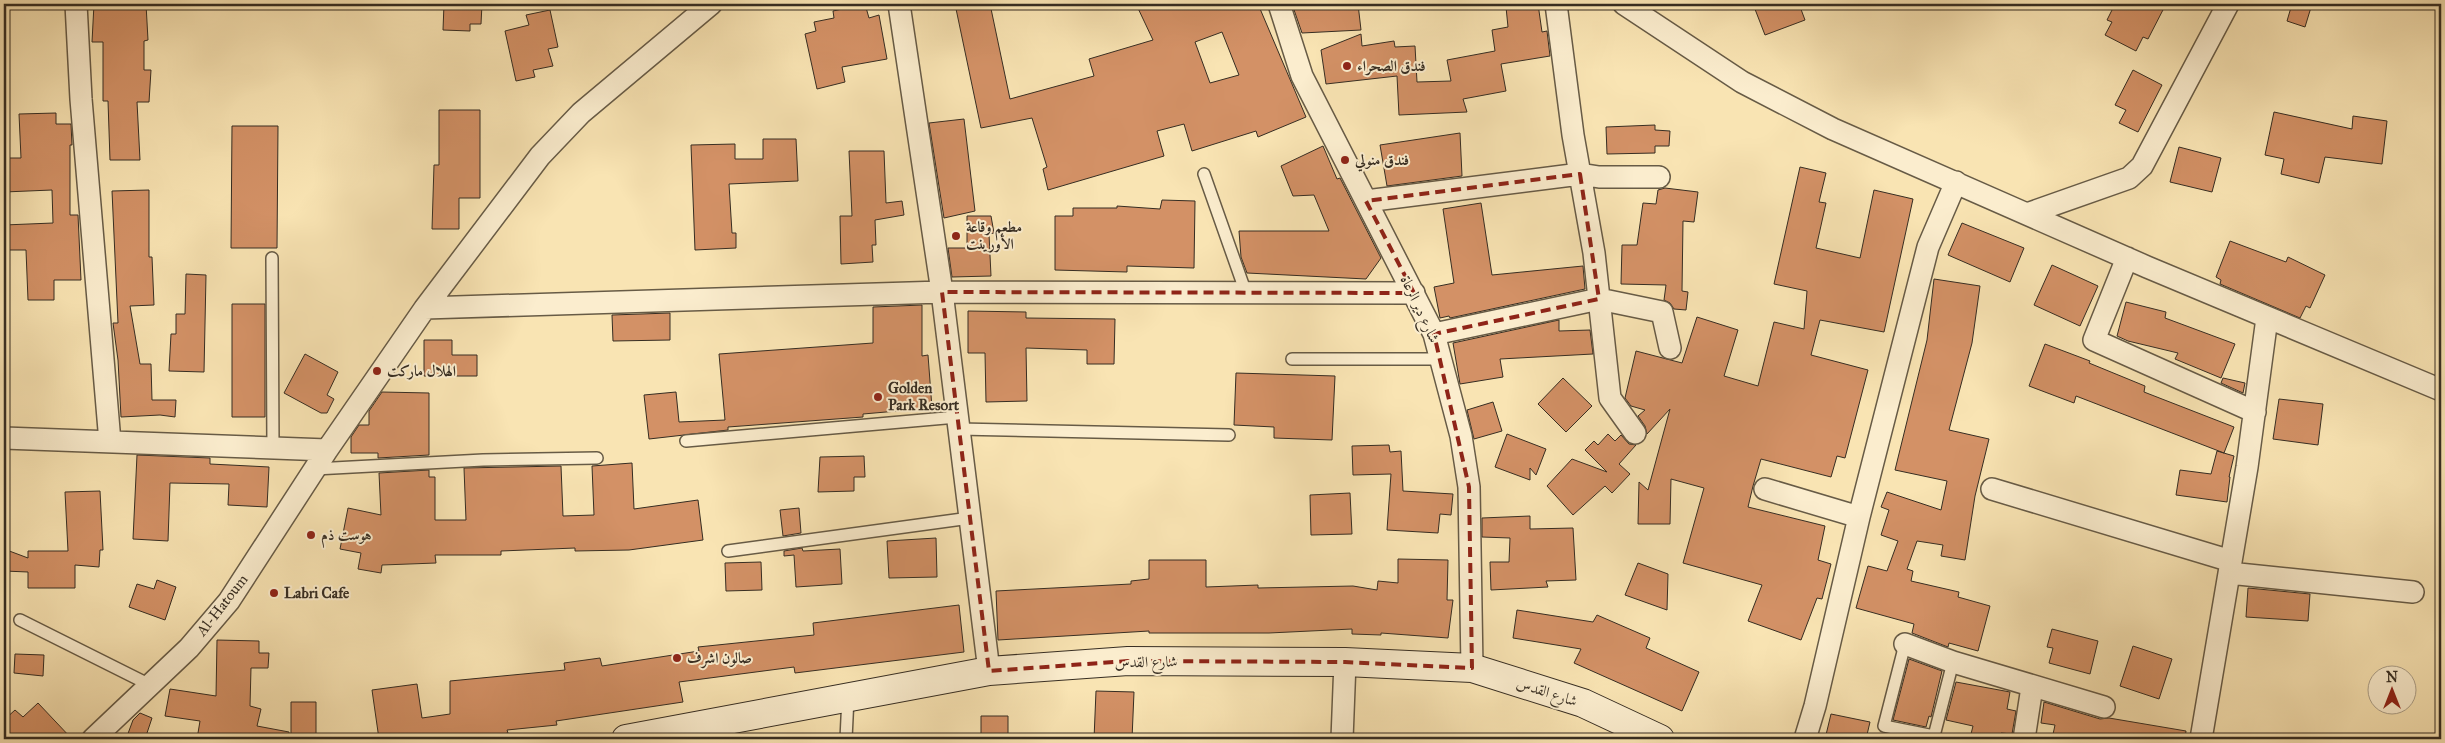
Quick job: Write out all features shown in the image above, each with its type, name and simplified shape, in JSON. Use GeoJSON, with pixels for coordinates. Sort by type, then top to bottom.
{"type":"FeatureCollection","features":[{"type":"Feature","properties":{"kind":"main road","name":"شارع القدس"},"geometry":{"type":"LineString","coordinates":[[626,739],[989,671],[1128,661],[1345,662],[1472,668],[1583,703],[1660,739]]}},
{"type":"Feature","properties":{"kind":"street"},"geometry":{"type":"LineString","coordinates":[[76,4],[81,99],[110,442]]}},
{"type":"Feature","properties":{"kind":"street","name":"Al-Hatoum"},"geometry":{"type":"LineString","coordinates":[[93,739],[188,648],[229,601],[326,450],[425,308],[540,156],[581,112],[711,4]]}},
{"type":"Feature","properties":{"kind":"street"},"geometry":{"type":"LineString","coordinates":[[899,4],[942,292],[989,671]]}},
{"type":"Feature","properties":{"kind":"street","name":"شارع دير الرعاة"},"geometry":{"type":"LineString","coordinates":[[1279,4],[1302,76],[1434,334],[1461,436],[1469,487],[1472,668]]}},
{"type":"Feature","properties":{"kind":"street"},"geometry":{"type":"LineString","coordinates":[[1556,4],[1600,299],[1610,398],[1635,433]]}},
{"type":"Feature","properties":{"kind":"street"},"geometry":{"type":"LineString","coordinates":[[1624,4],[1742,82],[1833,129],[2127,258],[2441,390]]}},
{"type":"Feature","properties":{"kind":"street"},"geometry":{"type":"LineString","coordinates":[[2027,214],[2129,178],[2142,166],[2228,4]]}},
{"type":"Feature","properties":{"kind":"street"},"geometry":{"type":"LineString","coordinates":[[1366,201],[1580,174],[1599,177],[1659,177]]}},
{"type":"Feature","properties":{"kind":"street"},"geometry":{"type":"LineString","coordinates":[[1805,739],[1815,706],[1859,517],[1928,246],[1956,182]]}},
{"type":"Feature","properties":{"kind":"street"},"geometry":{"type":"LineString","coordinates":[[2127,258],[2094,340],[2255,412]]}},
{"type":"Feature","properties":{"kind":"street"},"geometry":{"type":"LineString","coordinates":[[425,308],[942,292],[1414,293]]}},
{"type":"Feature","properties":{"kind":"street"},"geometry":{"type":"LineString","coordinates":[[1434,334],[1600,299],[1662,312],[1670,348]]}},
{"type":"Feature","properties":{"kind":"street"},"geometry":{"type":"LineString","coordinates":[[2201,739],[2255,412],[2268,318]]}},
{"type":"Feature","properties":{"kind":"street"},"geometry":{"type":"LineString","coordinates":[[4,438],[326,450]]}},
{"type":"Feature","properties":{"kind":"street"},"geometry":{"type":"LineString","coordinates":[[1765,490],[1859,517]]}},
{"type":"Feature","properties":{"kind":"street"},"geometry":{"type":"LineString","coordinates":[[1992,490],[2230,567],[2413,592]]}},
{"type":"Feature","properties":{"kind":"street"},"geometry":{"type":"LineString","coordinates":[[1905,644],[1953,662],[2104,707]]}},
{"type":"Feature","properties":{"kind":"street"},"geometry":{"type":"LineString","coordinates":[[1342,739],[1345,662]]}},
{"type":"Feature","properties":{"kind":"street"},"geometry":{"type":"LineString","coordinates":[[2024,739],[2032,687]]}},
{"type":"Feature","properties":{"kind":"lane"},"geometry":{"type":"LineString","coordinates":[[1204,174],[1246,293]]}},
{"type":"Feature","properties":{"kind":"lane"},"geometry":{"type":"LineString","coordinates":[[272,258],[273,448]]}},
{"type":"Feature","properties":{"kind":"lane"},"geometry":{"type":"LineString","coordinates":[[1292,359],[1441,359]]}},
{"type":"Feature","properties":{"kind":"lane"},"geometry":{"type":"LineString","coordinates":[[686,441],[958,423],[1229,434]]}},
{"type":"Feature","properties":{"kind":"lane"},"geometry":{"type":"LineString","coordinates":[[314,469],[483,460],[597,458]]}},
{"type":"Feature","properties":{"kind":"lane"},"geometry":{"type":"LineString","coordinates":[[728,550],[970,518]]}},
{"type":"Feature","properties":{"kind":"lane"},"geometry":{"type":"LineString","coordinates":[[20,620],[150,685]]}},
{"type":"Feature","properties":{"kind":"lane"},"geometry":{"type":"LineString","coordinates":[[1905,644],[1884,726],[1934,736],[1953,662]]}},
{"type":"Feature","properties":{"kind":"lane"},"geometry":{"type":"LineString","coordinates":[[846,739],[849,722],[848,697]]}},
{"type":"Feature","properties":{"kind":"highlighted area"},"geometry":{"type":"Polygon","coordinates":[[[1580,174],[1599,299],[1434,334],[1469,487],[1472,668],[1345,662],[1128,661],[989,671],[942,292],[1414,293],[1366,201],[1580,174]]]}},
{"type":"Feature","properties":{"kind":"building"},"geometry":{"type":"Polygon","coordinates":[[[94,4],[146,4],[148,40],[144,41],[144,70],[151,70],[149,102],[137,102],[140,160],[110,160],[108,101],[103,101],[103,42],[92,42],[94,4]]]}},
{"type":"Feature","properties":{"kind":"building"},"geometry":{"type":"Polygon","coordinates":[[[444,4],[482,4],[481,24],[470,24],[470,31],[443,30],[444,4]]]}},
{"type":"Feature","properties":{"kind":"building"},"geometry":{"type":"Polygon","coordinates":[[[865,4],[869,18],[879,15],[887,59],[842,67],[845,82],[817,89],[805,34],[816,31],[814,22],[834,18],[833,11],[865,4]]]}},
{"type":"Feature","properties":{"kind":"building"},"geometry":{"type":"Polygon","coordinates":[[[955,4],[990,4],[1010,99],[1094,76],[1089,59],[1153,40],[1136,4],[1258,4],[1306,117],[1258,137],[1256,131],[1192,151],[1184,124],[1157,131],[1164,156],[1048,190],[1043,169],[1047,167],[1032,118],[981,128],[955,4]],[[1222,32],[1195,42],[1210,83],[1239,75],[1222,32]]]}},
{"type":"Feature","properties":{"kind":"building"},"geometry":{"type":"Polygon","coordinates":[[[1292,4],[1358,4],[1361,30],[1302,33],[1292,4]]]}},
{"type":"Feature","properties":{"kind":"building"},"geometry":{"type":"Polygon","coordinates":[[[1538,4],[1542,32],[1547,31],[1550,56],[1501,64],[1506,91],[1463,99],[1467,112],[1399,115],[1397,76],[1326,84],[1321,50],[1361,34],[1362,46],[1394,41],[1395,47],[1415,46],[1417,82],[1451,81],[1447,60],[1495,51],[1492,30],[1508,27],[1506,7],[1538,4]]]}},
{"type":"Feature","properties":{"kind":"building"},"geometry":{"type":"Polygon","coordinates":[[[1753,4],[1799,4],[1805,20],[1765,35],[1753,4]]]}},
{"type":"Feature","properties":{"kind":"building"},"geometry":{"type":"Polygon","coordinates":[[[2115,4],[2166,4],[2148,39],[2143,37],[2136,51],[2105,35],[2112,22],[2107,20],[2115,4]]]}},
{"type":"Feature","properties":{"kind":"building"},"geometry":{"type":"Polygon","coordinates":[[[2292,4],[2312,4],[2305,27],[2287,21],[2292,4]]]}},
{"type":"Feature","properties":{"kind":"building"},"geometry":{"type":"Polygon","coordinates":[[[550,10],[558,47],[548,49],[553,66],[533,70],[535,77],[516,81],[505,31],[529,25],[526,15],[550,10]]]}},
{"type":"Feature","properties":{"kind":"building"},"geometry":{"type":"Polygon","coordinates":[[[2133,70],[2162,85],[2138,132],[2119,123],[2126,110],[2115,105],[2133,70]]]}},
{"type":"Feature","properties":{"kind":"building"},"geometry":{"type":"Polygon","coordinates":[[[439,110],[480,110],[480,198],[459,198],[459,229],[432,229],[434,165],[439,165],[439,110]]]}},
{"type":"Feature","properties":{"kind":"building"},"geometry":{"type":"Polygon","coordinates":[[[2274,112],[2352,129],[2353,116],[2387,121],[2382,164],[2325,157],[2319,183],[2281,174],[2284,159],[2265,155],[2274,112]]]}},
{"type":"Feature","properties":{"kind":"building"},"geometry":{"type":"Polygon","coordinates":[[[56,113],[56,124],[71,124],[70,215],[78,215],[81,280],[54,280],[54,300],[28,300],[26,250],[4,250],[4,225],[53,223],[52,190],[4,192],[4,158],[21,158],[19,114],[56,113]]]}},
{"type":"Feature","properties":{"kind":"building"},"geometry":{"type":"Polygon","coordinates":[[[964,119],[975,211],[944,218],[929,123],[964,119]]]}},
{"type":"Feature","properties":{"kind":"building"},"geometry":{"type":"Polygon","coordinates":[[[1655,125],[1655,130],[1670,131],[1669,146],[1655,146],[1655,153],[1607,154],[1606,127],[1655,125]]]}},
{"type":"Feature","properties":{"kind":"building"},"geometry":{"type":"Polygon","coordinates":[[[232,126],[278,126],[277,248],[231,248],[232,126]]]}},
{"type":"Feature","properties":{"kind":"building"},"geometry":{"type":"Polygon","coordinates":[[[1460,133],[1462,176],[1387,186],[1380,145],[1460,133]]]}},
{"type":"Feature","properties":{"kind":"building"},"geometry":{"type":"Polygon","coordinates":[[[763,139],[796,139],[798,181],[729,184],[732,233],[736,233],[736,248],[695,250],[691,145],[735,144],[735,159],[763,159],[763,139]]]}},
{"type":"Feature","properties":{"kind":"building"},"geometry":{"type":"Polygon","coordinates":[[[1323,146],[1337,179],[1340,178],[1381,258],[1366,279],[1247,273],[1241,257],[1239,231],[1329,231],[1314,195],[1293,196],[1281,166],[1323,146]]]}},
{"type":"Feature","properties":{"kind":"building"},"geometry":{"type":"Polygon","coordinates":[[[2179,147],[2221,158],[2212,192],[2170,182],[2179,147]]]}},
{"type":"Feature","properties":{"kind":"building"},"geometry":{"type":"Polygon","coordinates":[[[849,151],[884,151],[886,203],[902,201],[904,215],[875,220],[876,245],[872,245],[873,262],[841,264],[840,216],[852,216],[849,151]]]}},
{"type":"Feature","properties":{"kind":"building"},"geometry":{"type":"Polygon","coordinates":[[[1800,167],[1826,173],[1819,202],[1826,203],[1816,248],[1860,258],[1874,190],[1913,199],[1884,332],[1820,320],[1811,355],[1868,370],[1845,458],[1837,456],[1831,477],[1761,459],[1753,486],[1748,507],[1825,526],[1818,560],[1831,564],[1822,599],[1817,598],[1801,640],[1748,621],[1762,585],[1683,563],[1704,488],[1671,479],[1670,524],[1638,524],[1639,482],[1648,490],[1670,409],[1647,434],[1645,426],[1638,416],[1645,410],[1631,406],[1625,398],[1636,351],[1682,363],[1697,317],[1738,330],[1724,376],[1758,386],[1774,322],[1804,329],[1807,291],[1774,284],[1800,167]]]}},
{"type":"Feature","properties":{"kind":"building"},"geometry":{"type":"Polygon","coordinates":[[[1665,188],[1698,192],[1694,222],[1683,221],[1682,291],[1688,292],[1686,310],[1674,309],[1670,303],[1664,300],[1666,285],[1621,284],[1622,245],[1637,245],[1643,203],[1656,204],[1658,190],[1665,188]]]}},
{"type":"Feature","properties":{"kind":"building"},"geometry":{"type":"Polygon","coordinates":[[[149,190],[149,257],[152,257],[154,305],[130,306],[140,364],[151,364],[152,400],[176,400],[175,417],[160,415],[121,417],[118,360],[113,323],[118,323],[112,191],[149,190]]]}},
{"type":"Feature","properties":{"kind":"building"},"geometry":{"type":"Polygon","coordinates":[[[1162,200],[1195,201],[1194,268],[1127,266],[1127,272],[1055,270],[1055,216],[1073,216],[1073,208],[1117,208],[1117,206],[1160,209],[1162,200]]]}},
{"type":"Feature","properties":{"kind":"building"},"geometry":{"type":"Polygon","coordinates":[[[1481,203],[1492,275],[1583,266],[1585,289],[1450,318],[1449,316],[1440,318],[1434,287],[1454,283],[1443,209],[1481,203]]]}},
{"type":"Feature","properties":{"kind":"building"},"geometry":{"type":"Polygon","coordinates":[[[967,216],[991,216],[994,233],[989,234],[991,276],[952,277],[948,248],[967,248],[967,216]]]}},
{"type":"Feature","properties":{"kind":"building"},"geometry":{"type":"Polygon","coordinates":[[[1962,223],[2024,248],[2010,282],[1948,255],[1962,223]]]}},
{"type":"Feature","properties":{"kind":"building"},"geometry":{"type":"Polygon","coordinates":[[[2230,241],[2286,262],[2288,257],[2325,275],[2310,308],[2306,306],[2300,318],[2220,284],[2221,280],[2216,277],[2230,241]]]}},
{"type":"Feature","properties":{"kind":"building"},"geometry":{"type":"Polygon","coordinates":[[[2052,265],[2098,286],[2080,326],[2034,305],[2052,265]]]}},
{"type":"Feature","properties":{"kind":"building"},"geometry":{"type":"Polygon","coordinates":[[[186,274],[206,275],[204,372],[169,371],[171,334],[176,334],[176,314],[185,314],[186,274]]]}},
{"type":"Feature","properties":{"kind":"building"},"geometry":{"type":"Polygon","coordinates":[[[1934,279],[1980,286],[1972,343],[1949,430],[1989,439],[1975,496],[1965,560],[1941,556],[1943,545],[1917,541],[1907,569],[1913,571],[1911,581],[1959,592],[1958,597],[1990,606],[1978,651],[1949,643],[1948,647],[1912,633],[1914,624],[1856,608],[1868,566],[1887,571],[1898,541],[1881,535],[1889,510],[1881,507],[1887,492],[1941,510],[1947,481],[1895,470],[1927,340],[1934,279]]]}},
{"type":"Feature","properties":{"kind":"building"},"geometry":{"type":"Polygon","coordinates":[[[2126,302],[2166,312],[2165,318],[2235,344],[2221,378],[2175,359],[2178,353],[2128,341],[2117,336],[2126,302]]]}},
{"type":"Feature","properties":{"kind":"building"},"geometry":{"type":"Polygon","coordinates":[[[232,304],[265,304],[265,417],[232,417],[232,304]]]}},
{"type":"Feature","properties":{"kind":"building"},"geometry":{"type":"Polygon","coordinates":[[[922,305],[922,356],[928,355],[932,408],[863,414],[863,417],[728,427],[728,430],[649,439],[644,395],[676,392],[679,422],[725,420],[719,354],[873,343],[873,307],[922,305]]]}},
{"type":"Feature","properties":{"kind":"building"},"geometry":{"type":"Polygon","coordinates":[[[968,311],[1026,312],[1026,318],[1115,319],[1114,364],[1087,364],[1087,350],[1026,348],[1027,401],[986,402],[985,353],[968,353],[968,311]]]}},
{"type":"Feature","properties":{"kind":"building"},"geometry":{"type":"Polygon","coordinates":[[[670,313],[670,340],[613,341],[612,315],[670,313]]]}},
{"type":"Feature","properties":{"kind":"building"},"geometry":{"type":"Polygon","coordinates":[[[1559,320],[1559,331],[1590,330],[1593,354],[1500,359],[1503,377],[1460,384],[1453,343],[1559,320]]]}},
{"type":"Feature","properties":{"kind":"building"},"geometry":{"type":"Polygon","coordinates":[[[424,340],[452,340],[452,355],[477,355],[477,376],[424,376],[424,340]]]}},
{"type":"Feature","properties":{"kind":"building"},"geometry":{"type":"Polygon","coordinates":[[[2045,344],[2090,361],[2089,363],[2145,386],[2144,392],[2234,427],[2224,453],[2076,396],[2074,403],[2029,386],[2045,344]]]}},
{"type":"Feature","properties":{"kind":"building"},"geometry":{"type":"Polygon","coordinates":[[[305,354],[338,372],[327,395],[334,399],[327,413],[321,413],[284,393],[305,354]]]}},
{"type":"Feature","properties":{"kind":"building"},"geometry":{"type":"Polygon","coordinates":[[[1236,373],[1335,376],[1332,440],[1274,438],[1274,427],[1234,425],[1236,373]]]}},
{"type":"Feature","properties":{"kind":"building"},"geometry":{"type":"Polygon","coordinates":[[[1563,378],[1592,406],[1566,432],[1538,404],[1563,378]]]}},
{"type":"Feature","properties":{"kind":"building"},"geometry":{"type":"Polygon","coordinates":[[[2223,378],[2245,383],[2243,393],[2221,383],[2223,378]]]}},
{"type":"Feature","properties":{"kind":"building"},"geometry":{"type":"Polygon","coordinates":[[[382,392],[429,393],[429,455],[378,458],[378,453],[351,453],[351,437],[359,425],[369,425],[369,411],[382,392]]]}},
{"type":"Feature","properties":{"kind":"building"},"geometry":{"type":"Polygon","coordinates":[[[2279,399],[2323,404],[2318,445],[2273,439],[2279,399]]]}},
{"type":"Feature","properties":{"kind":"building"},"geometry":{"type":"Polygon","coordinates":[[[1493,402],[1502,431],[1474,439],[1467,410],[1493,402]]]}},
{"type":"Feature","properties":{"kind":"building"},"geometry":{"type":"Polygon","coordinates":[[[1507,434],[1546,449],[1536,475],[1530,468],[1530,480],[1495,467],[1507,434]]]}},
{"type":"Feature","properties":{"kind":"building"},"geometry":{"type":"Polygon","coordinates":[[[1608,434],[1615,441],[1621,435],[1629,444],[1636,445],[1619,464],[1630,474],[1612,493],[1605,486],[1573,515],[1547,486],[1572,459],[1607,472],[1585,450],[1594,441],[1598,445],[1608,434]]]}},
{"type":"Feature","properties":{"kind":"building"},"geometry":{"type":"Polygon","coordinates":[[[1389,445],[1390,452],[1401,451],[1403,491],[1453,494],[1451,515],[1440,514],[1438,533],[1387,530],[1391,474],[1353,475],[1352,446],[1389,445]]]}},
{"type":"Feature","properties":{"kind":"building"},"geometry":{"type":"Polygon","coordinates":[[[2217,451],[2234,456],[2229,477],[2227,502],[2176,495],[2180,470],[2211,474],[2217,451]]]}},
{"type":"Feature","properties":{"kind":"building"},"geometry":{"type":"Polygon","coordinates":[[[137,455],[210,458],[210,464],[269,467],[267,507],[228,505],[229,484],[170,483],[168,541],[133,539],[137,455]]]}},
{"type":"Feature","properties":{"kind":"building"},"geometry":{"type":"Polygon","coordinates":[[[864,456],[865,477],[854,477],[854,491],[818,492],[820,457],[864,456]]]}},
{"type":"Feature","properties":{"kind":"building"},"geometry":{"type":"Polygon","coordinates":[[[632,463],[634,509],[698,500],[703,540],[629,550],[575,551],[575,548],[501,551],[501,555],[435,555],[436,563],[382,565],[381,573],[358,569],[361,553],[340,549],[348,508],[381,515],[379,473],[429,470],[429,477],[435,477],[435,520],[466,520],[464,468],[561,466],[563,516],[594,515],[592,466],[632,463]]]}},
{"type":"Feature","properties":{"kind":"building"},"geometry":{"type":"Polygon","coordinates":[[[100,491],[103,550],[100,550],[99,567],[75,565],[75,588],[28,588],[28,572],[4,571],[4,549],[28,558],[28,551],[68,551],[65,492],[100,491]]]}},
{"type":"Feature","properties":{"kind":"building"},"geometry":{"type":"Polygon","coordinates":[[[1350,493],[1352,534],[1311,535],[1310,495],[1350,493]]]}},
{"type":"Feature","properties":{"kind":"building"},"geometry":{"type":"Polygon","coordinates":[[[799,508],[801,533],[783,536],[780,510],[799,508]]]}},
{"type":"Feature","properties":{"kind":"building"},"geometry":{"type":"Polygon","coordinates":[[[1530,516],[1530,529],[1573,528],[1576,580],[1546,581],[1548,587],[1491,590],[1490,562],[1509,562],[1510,538],[1482,537],[1482,518],[1530,516]]]}},
{"type":"Feature","properties":{"kind":"building"},"geometry":{"type":"Polygon","coordinates":[[[936,538],[937,577],[889,578],[887,541],[936,538]]]}},
{"type":"Feature","properties":{"kind":"building"},"geometry":{"type":"Polygon","coordinates":[[[802,548],[803,551],[840,549],[842,584],[796,587],[794,555],[784,556],[784,551],[802,548]]]}},
{"type":"Feature","properties":{"kind":"building"},"geometry":{"type":"Polygon","coordinates":[[[1398,559],[1448,560],[1447,600],[1453,600],[1448,638],[1381,633],[1381,635],[1352,634],[1352,629],[1269,633],[1149,633],[1149,631],[998,640],[996,591],[1131,584],[1131,581],[1149,579],[1149,560],[1206,560],[1206,587],[1258,585],[1258,588],[1353,586],[1377,590],[1378,581],[1398,583],[1398,559]]]}},
{"type":"Feature","properties":{"kind":"building"},"geometry":{"type":"Polygon","coordinates":[[[761,562],[762,590],[726,591],[725,563],[761,562]]]}},
{"type":"Feature","properties":{"kind":"building"},"geometry":{"type":"Polygon","coordinates":[[[1638,563],[1668,574],[1667,610],[1625,595],[1638,563]]]}},
{"type":"Feature","properties":{"kind":"building"},"geometry":{"type":"Polygon","coordinates":[[[157,580],[176,587],[165,620],[129,607],[137,584],[154,589],[157,580]]]}},
{"type":"Feature","properties":{"kind":"building"},"geometry":{"type":"Polygon","coordinates":[[[2248,588],[2310,594],[2308,621],[2246,617],[2248,588]]]}},
{"type":"Feature","properties":{"kind":"building"},"geometry":{"type":"Polygon","coordinates":[[[959,605],[964,652],[795,673],[794,667],[679,682],[683,702],[556,721],[557,725],[507,730],[508,733],[480,739],[379,739],[372,690],[417,684],[422,718],[450,714],[450,681],[565,670],[564,663],[600,658],[602,666],[699,651],[698,647],[814,635],[813,623],[959,605]]]}},
{"type":"Feature","properties":{"kind":"building"},"geometry":{"type":"Polygon","coordinates":[[[1517,610],[1593,622],[1597,615],[1650,638],[1646,648],[1699,672],[1682,711],[1574,663],[1581,649],[1513,638],[1517,610]]]}},
{"type":"Feature","properties":{"kind":"building"},"geometry":{"type":"Polygon","coordinates":[[[2052,629],[2098,641],[2090,674],[2049,663],[2053,648],[2047,647],[2052,629]]]}},
{"type":"Feature","properties":{"kind":"building"},"geometry":{"type":"Polygon","coordinates":[[[217,640],[259,641],[259,653],[269,653],[268,668],[251,668],[250,706],[261,709],[257,726],[289,732],[289,739],[197,739],[200,721],[165,716],[170,689],[216,696],[217,640]]]}},
{"type":"Feature","properties":{"kind":"building"},"geometry":{"type":"Polygon","coordinates":[[[2133,646],[2172,659],[2159,699],[2120,686],[2133,646]]]}},
{"type":"Feature","properties":{"kind":"building"},"geometry":{"type":"Polygon","coordinates":[[[15,654],[44,655],[43,676],[14,673],[15,654]]]}},
{"type":"Feature","properties":{"kind":"building"},"geometry":{"type":"Polygon","coordinates":[[[1909,659],[1942,671],[1931,717],[1929,716],[1926,727],[1893,720],[1909,659]]]}},
{"type":"Feature","properties":{"kind":"building"},"geometry":{"type":"Polygon","coordinates":[[[1956,682],[2010,692],[2007,709],[2016,711],[2012,734],[2001,733],[2000,739],[1971,734],[1973,726],[1946,720],[1956,682]]]}},
{"type":"Feature","properties":{"kind":"building"},"geometry":{"type":"Polygon","coordinates":[[[1096,691],[1134,692],[1132,739],[1094,739],[1096,691]]]}},
{"type":"Feature","properties":{"kind":"building"},"geometry":{"type":"Polygon","coordinates":[[[291,702],[316,702],[316,739],[291,739],[291,702]]]}},
{"type":"Feature","properties":{"kind":"building"},"geometry":{"type":"Polygon","coordinates":[[[2044,702],[2100,719],[2109,718],[2186,731],[2185,739],[2052,739],[2055,725],[2041,723],[2044,702]]]}},
{"type":"Feature","properties":{"kind":"building"},"geometry":{"type":"Polygon","coordinates":[[[38,703],[72,739],[4,739],[4,720],[15,710],[23,717],[38,703]]]}},
{"type":"Feature","properties":{"kind":"building"},"geometry":{"type":"Polygon","coordinates":[[[140,713],[152,718],[145,739],[126,739],[133,720],[140,713]]]}},
{"type":"Feature","properties":{"kind":"building"},"geometry":{"type":"Polygon","coordinates":[[[1831,714],[1870,722],[1866,739],[1825,739],[1831,714]]]}},
{"type":"Feature","properties":{"kind":"building"},"geometry":{"type":"Polygon","coordinates":[[[981,716],[1008,716],[1008,739],[981,739],[981,716]]]}},
{"type":"Feature","properties":{"kind":"place","name":"فندق الصحراء"},"geometry":{"type":"Point","coordinates":[1347,66]}},
{"type":"Feature","properties":{"kind":"place","name":"فندق منولي"},"geometry":{"type":"Point","coordinates":[1345,160]}},
{"type":"Feature","properties":{"kind":"place","name":"مطعم وقاعة الأورينت"},"geometry":{"type":"Point","coordinates":[956,236]}},
{"type":"Feature","properties":{"kind":"place","name":"الهلال ماركت"},"geometry":{"type":"Point","coordinates":[377,371]}},
{"type":"Feature","properties":{"kind":"place","name":"Golden Park Resort"},"geometry":{"type":"Point","coordinates":[878,397]}},
{"type":"Feature","properties":{"kind":"place","name":"هوست ذم"},"geometry":{"type":"Point","coordinates":[311,535]}},
{"type":"Feature","properties":{"kind":"place","name":"Labri Cafe"},"geometry":{"type":"Point","coordinates":[274,593]}},
{"type":"Feature","properties":{"kind":"place","name":"صالون اشرف"},"geometry":{"type":"Point","coordinates":[677,658]}}]}
